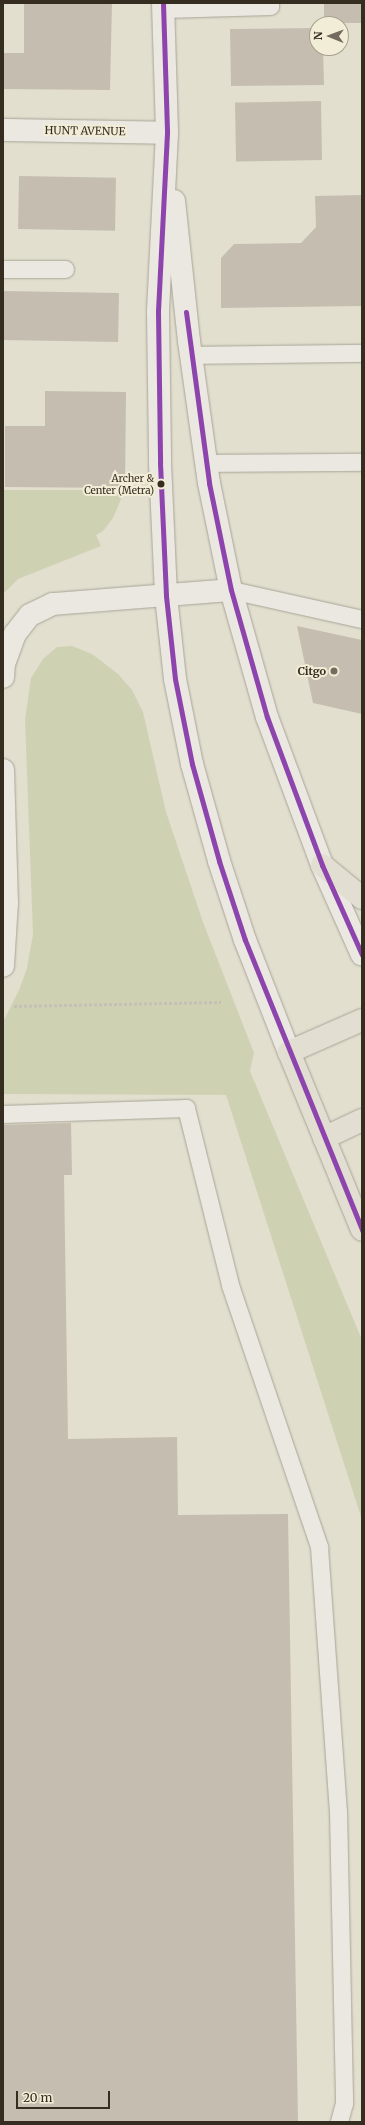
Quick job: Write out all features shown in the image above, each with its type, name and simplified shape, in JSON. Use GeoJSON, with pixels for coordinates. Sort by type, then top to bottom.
{"type":"FeatureCollection","features":[{"type":"Feature","properties":{"kind":"main road"},"geometry":{"type":"LineString","coordinates":[[163,6],[166,133],[158,312],[160,463],[166,596],[175,679],[192,764],[219,861],[246,940],[289,1052],[362,1230]]}},
{"type":"Feature","properties":{"kind":"main road","name":"HUNT AVENUE"},"geometry":{"type":"LineString","coordinates":[[3,130],[166,133]]}},
{"type":"Feature","properties":{"kind":"main road"},"geometry":{"type":"LineString","coordinates":[[166,133],[191,355],[206,463],[231,590],[267,717],[322,864],[362,955]]}},
{"type":"Feature","properties":{"kind":"main road"},"geometry":{"type":"LineString","coordinates":[[3,677],[4,664],[15,634],[30,615],[53,604],[231,590]]}},
{"type":"Feature","properties":{"kind":"main road"},"geometry":{"type":"LineString","coordinates":[[3,770],[7,902],[3,966]]}},
{"type":"Feature","properties":{"kind":"main road"},"geometry":{"type":"LineString","coordinates":[[322,864],[362,898]]}},
{"type":"Feature","properties":{"kind":"main road"},"geometry":{"type":"LineString","coordinates":[[289,1052],[362,1020]]}},
{"type":"Feature","properties":{"kind":"main road"},"geometry":{"type":"LineString","coordinates":[[324,1138],[362,1120]]}},
{"type":"Feature","properties":{"kind":"lane"},"geometry":{"type":"LineString","coordinates":[[163,6],[270,6],[270,3]]}},
{"type":"Feature","properties":{"kind":"lane"},"geometry":{"type":"LineString","coordinates":[[3,269],[65,269]]}},
{"type":"Feature","properties":{"kind":"lane"},"geometry":{"type":"LineString","coordinates":[[191,355],[362,353]]}},
{"type":"Feature","properties":{"kind":"lane"},"geometry":{"type":"LineString","coordinates":[[206,463],[362,462]]}},
{"type":"Feature","properties":{"kind":"lane"},"geometry":{"type":"LineString","coordinates":[[231,590],[362,619]]}},
{"type":"Feature","properties":{"kind":"lane"},"geometry":{"type":"LineString","coordinates":[[3,1114],[186,1108],[230,1285],[318,1548],[338,1811],[344,2103],[339,2122]]}},
{"type":"Feature","properties":{"kind":"path"},"geometry":{"type":"LineString","coordinates":[[14,1006],[221,1002]]}},
{"type":"Feature","properties":{"kind":"green space"},"geometry":{"type":"Polygon","coordinates":[[[3,490],[125,490],[113,518],[103,531],[96,535],[101,546],[18,579],[3,594],[3,490]]]}},
{"type":"Feature","properties":{"kind":"green space"},"geometry":{"type":"Polygon","coordinates":[[[72,646],[92,654],[118,674],[132,690],[143,712],[166,812],[203,922],[254,1053],[250,1071],[362,1340],[362,1520],[226,1095],[3,1094],[3,1022],[19,990],[27,968],[33,934],[25,720],[31,678],[43,659],[57,647],[72,646]]]}},
{"type":"Feature","properties":{"kind":"building"},"geometry":{"type":"Polygon","coordinates":[[[24,3],[112,3],[110,90],[3,89],[3,53],[24,53],[24,3]]]}},
{"type":"Feature","properties":{"kind":"building"},"geometry":{"type":"Polygon","coordinates":[[[324,3],[362,3],[362,23],[349,23],[349,16],[324,16],[324,3]]]}},
{"type":"Feature","properties":{"kind":"building"},"geometry":{"type":"Polygon","coordinates":[[[309,28],[309,56],[323,56],[324,85],[231,86],[230,29],[309,28]]]}},
{"type":"Feature","properties":{"kind":"building"},"geometry":{"type":"Polygon","coordinates":[[[321,101],[322,160],[236,161],[235,103],[321,101]]]}},
{"type":"Feature","properties":{"kind":"building"},"geometry":{"type":"Polygon","coordinates":[[[19,176],[116,178],[115,231],[18,229],[19,176]]]}},
{"type":"Feature","properties":{"kind":"building"},"geometry":{"type":"Polygon","coordinates":[[[362,195],[362,306],[221,308],[221,258],[234,244],[301,243],[316,227],[315,196],[362,195]]]}},
{"type":"Feature","properties":{"kind":"building"},"geometry":{"type":"Polygon","coordinates":[[[3,291],[119,293],[118,342],[3,340],[3,291]]]}},
{"type":"Feature","properties":{"kind":"building"},"geometry":{"type":"Polygon","coordinates":[[[45,391],[126,392],[125,488],[5,487],[5,426],[45,426],[45,391]]]}},
{"type":"Feature","properties":{"kind":"building","name":"Citgo"},"geometry":{"type":"Polygon","coordinates":[[[297,626],[362,640],[362,714],[313,703],[297,626]]]}},
{"type":"Feature","properties":{"kind":"building"},"geometry":{"type":"Polygon","coordinates":[[[71,1123],[72,1175],[64,1175],[68,1439],[177,1437],[178,1515],[288,1514],[298,2122],[3,2122],[3,1125],[71,1123]]]}},
{"type":"Feature","properties":{"kind":"transit line"},"geometry":{"type":"LineString","coordinates":[[163,3],[167,133],[158,312],[160,463],[166,596],[175,679],[192,764],[219,861],[245,940],[362,1230]]}},
{"type":"Feature","properties":{"kind":"transit line"},"geometry":{"type":"LineString","coordinates":[[186,312],[209,483],[231,590],[267,717],[322,865],[362,955]]}},
{"type":"Feature","properties":{"kind":"place","name":"Archer & Center (Metra)"},"geometry":{"type":"Point","coordinates":[161,484]}},
{"type":"Feature","properties":{"kind":"place","name":"Citgo"},"geometry":{"type":"Point","coordinates":[334,671]}}]}
